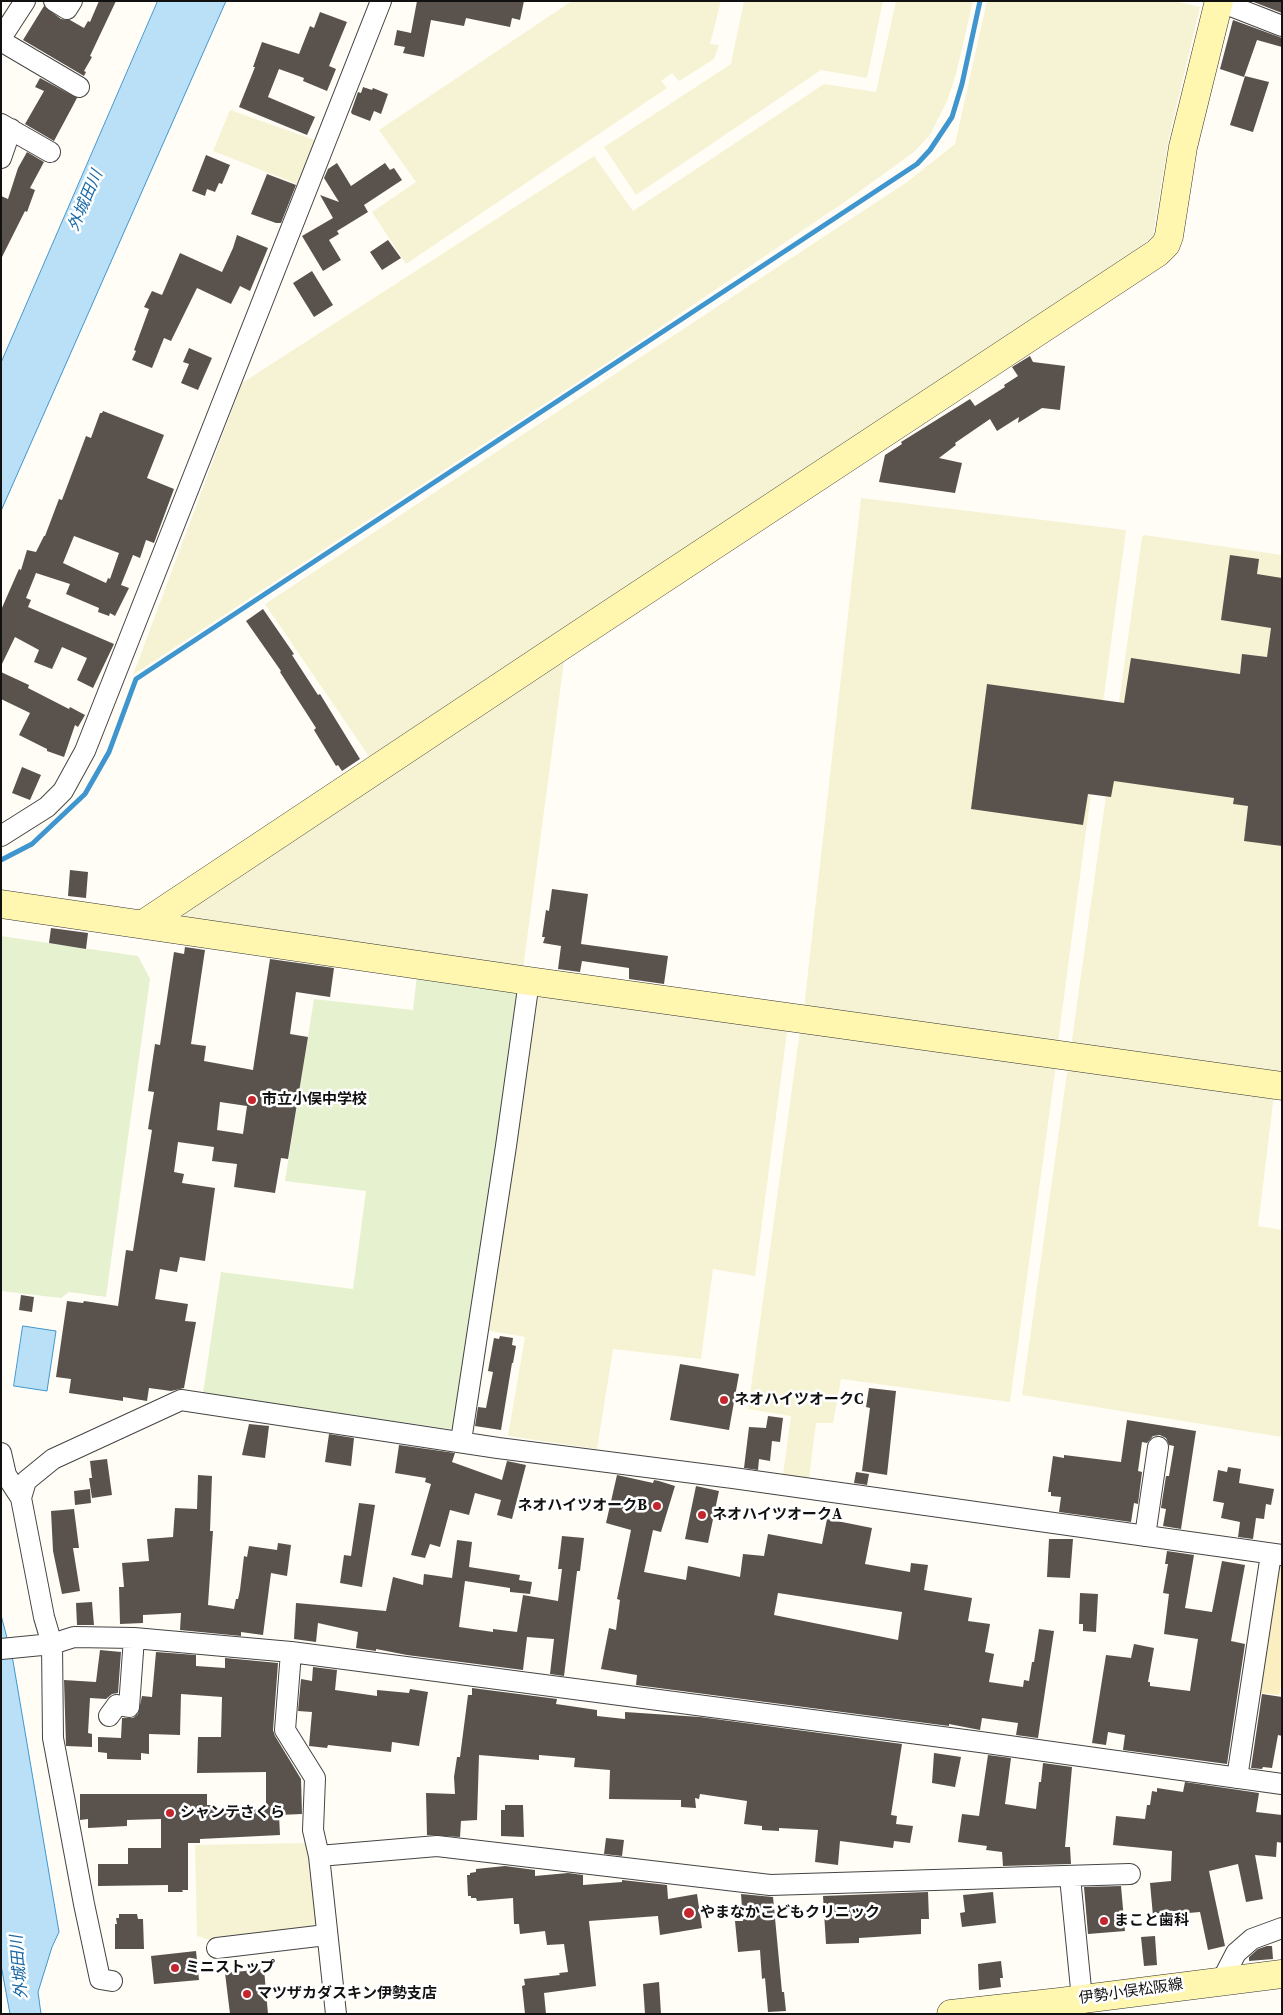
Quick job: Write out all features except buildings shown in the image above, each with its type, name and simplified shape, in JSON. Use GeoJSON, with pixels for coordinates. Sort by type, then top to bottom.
{"type":"FeatureCollection","features":[{"type":"Feature","properties":{"kind":"street"},"geometry":{"type":"LineString","coordinates":[[26,1],[1,40],[79,87]]}},
{"type":"Feature","properties":{"kind":"street"},"geometry":{"type":"LineString","coordinates":[[54,1],[67,9],[72,1]]}},
{"type":"Feature","properties":{"kind":"street"},"geometry":{"type":"LineString","coordinates":[[1,836],[47,807],[63,790],[85,751],[381,1]]}},
{"type":"Feature","properties":{"kind":"street"},"geometry":{"type":"LineString","coordinates":[[145,923],[1157,253],[1166,244],[1169,236],[1183,147],[1219,1],[1282,26]]}},
{"type":"Feature","properties":{"kind":"street"},"geometry":{"type":"LineString","coordinates":[[1,158],[6,127],[50,152]]}},
{"type":"Feature","properties":{"kind":"street"},"geometry":{"type":"LineString","coordinates":[[1,904],[145,923],[529,982],[1282,1086]]}},
{"type":"Feature","properties":{"kind":"street"},"geometry":{"type":"LineString","coordinates":[[461,1441],[529,982]]}},
{"type":"Feature","properties":{"kind":"street"},"geometry":{"type":"LineString","coordinates":[[21,1498],[26,1481],[53,1459],[182,1400],[498,1448],[733,1478],[1276,1554],[1237,1778]]}},
{"type":"Feature","properties":{"kind":"street"},"geometry":{"type":"LineString","coordinates":[[1145,1536],[1158,1447]]}},
{"type":"Feature","properties":{"kind":"street"},"geometry":{"type":"LineString","coordinates":[[1,1453],[6,1476],[21,1498],[48,1632],[53,1738],[100,1979],[112,1981]]}},
{"type":"Feature","properties":{"kind":"street"},"geometry":{"type":"LineString","coordinates":[[48,1632],[74,1637],[134,1638],[291,1652],[980,1742],[1282,1784]]}},
{"type":"Feature","properties":{"kind":"street"},"geometry":{"type":"LineString","coordinates":[[1,1648],[32,1646],[48,1632]]}},
{"type":"Feature","properties":{"kind":"street"},"geometry":{"type":"LineString","coordinates":[[109,1716],[117,1705],[129,1707],[134,1638]]}},
{"type":"Feature","properties":{"kind":"street"},"geometry":{"type":"LineString","coordinates":[[291,1652],[285,1730],[315,1778],[313,1830],[320,1856],[326,1935],[336,2014]]}},
{"type":"Feature","properties":{"kind":"street"},"geometry":{"type":"LineString","coordinates":[[320,1856],[437,1846],[770,1885],[1130,1874]]}},
{"type":"Feature","properties":{"kind":"street"},"geometry":{"type":"LineString","coordinates":[[1068,2005],[1070,1876]]}},
{"type":"Feature","properties":{"kind":"street"},"geometry":{"type":"LineString","coordinates":[[1222,1980],[1236,1953],[1252,1939],[1282,1928]]}},
{"type":"Feature","properties":{"kind":"street"},"geometry":{"type":"LineString","coordinates":[[218,1948],[326,1935]]}},
{"type":"Feature","properties":{"kind":"street","name":"伊勢小俣松阪線"},"geometry":{"type":"LineString","coordinates":[[950,2014],[1068,2005],[1222,1980],[1282,1974]]}},
{"type":"Feature","properties":{"kind":"shaded area"},"geometry":{"type":"Polygon","coordinates":[[[572,1],[721,1],[710,44],[719,45],[714,59],[679,81],[672,73],[661,81],[667,88],[406,264],[372,212],[416,182],[379,130],[572,1]]]}},
{"type":"Feature","properties":{"kind":"shaded area"},"geometry":{"type":"Polygon","coordinates":[[[744,1],[883,1],[867,78],[821,70],[636,195],[604,147],[731,64],[744,1]]]}},
{"type":"Feature","properties":{"kind":"shaded area"},"geometry":{"type":"Polygon","coordinates":[[[896,1],[973,1],[956,74],[947,101],[930,135],[914,152],[849,199],[631,347],[133,675],[242,383],[594,156],[633,211],[824,84],[876,92],[896,1]]]}},
{"type":"Feature","properties":{"kind":"shaded area"},"geometry":{"type":"Polygon","coordinates":[[[987,1],[1174,1],[1200,7],[1169,138],[1153,235],[1132,255],[370,758],[265,604],[907,182],[955,144],[987,1]]]}},
{"type":"Feature","properties":{"kind":"shaded area"},"geometry":{"type":"Polygon","coordinates":[[[230,110],[315,140],[297,184],[213,151],[230,110]]]}},
{"type":"Feature","properties":{"kind":"shaded area"},"geometry":{"type":"Polygon","coordinates":[[[861,498],[1126,530],[1058,1042],[804,1008],[861,498]]]}},
{"type":"Feature","properties":{"kind":"shaded area"},"geometry":{"type":"Polygon","coordinates":[[[1144,535],[1282,555],[1282,1075],[1076,1047],[1072,1040],[1142,537],[1144,535]]]}},
{"type":"Feature","properties":{"kind":"shaded area"},"geometry":{"type":"Polygon","coordinates":[[[564,661],[523,969],[169,917],[564,661]]]}},
{"type":"Feature","properties":{"kind":"shaded area"},"geometry":{"type":"Polygon","coordinates":[[[539,992],[782,1027],[787,1032],[755,1276],[713,1269],[701,1359],[613,1349],[597,1449],[508,1436],[525,1337],[485,1330],[530,999],[539,992]]]}},
{"type":"Feature","properties":{"kind":"shaded area"},"geometry":{"type":"Polygon","coordinates":[[[800,1030],[1056,1065],[1010,1402],[841,1379],[833,1423],[816,1423],[809,1479],[783,1475],[791,1416],[748,1409],[800,1030]]]}},
{"type":"Feature","properties":{"kind":"shaded area"},"geometry":{"type":"Polygon","coordinates":[[[1075,1067],[1274,1095],[1258,1226],[1282,1230],[1282,1437],[1022,1395],[1067,1073],[1075,1067]]]}},
{"type":"Feature","properties":{"kind":"shaded area"},"geometry":{"type":"Polygon","coordinates":[[[308,1843],[321,1930],[210,1940],[197,1936],[195,1845],[308,1843]]]}},
{"type":"Feature","properties":{"kind":"sand"},"geometry":{"type":"Polygon","coordinates":[[[1272,1562],[1282,1563],[1282,1682],[1279,1695],[1254,1692],[1272,1562]]]}},
{"type":"Feature","properties":{"kind":"green space"},"geometry":{"type":"Polygon","coordinates":[[[1,936],[138,956],[150,979],[106,1297],[69,1292],[61,1298],[1,1291],[1,936]]]}},
{"type":"Feature","properties":{"kind":"green space"},"geometry":{"type":"Polygon","coordinates":[[[417,975],[512,989],[517,995],[456,1430],[203,1393],[221,1272],[353,1289],[366,1191],[285,1181],[314,999],[413,1010],[417,975]]]}},
{"type":"Feature","properties":{"kind":"water","name":"外城田川"},"geometry":{"type":"Polygon","coordinates":[[[158,1],[226,1],[1,511],[1,363],[158,1]]]}},
{"type":"Feature","properties":{"kind":"water"},"geometry":{"type":"Polygon","coordinates":[[[23,1326],[56,1331],[47,1391],[14,1386],[23,1326]]]}},
{"type":"Feature","properties":{"kind":"water","name":"外城田川"},"geometry":{"type":"Polygon","coordinates":[[[1,1615],[13,1661],[59,1932],[52,1947],[38,1992],[41,2014],[10,2014],[1,1965],[1,1615]]]}},
{"type":"Feature","properties":{"kind":"waterway"},"geometry":{"type":"LineString","coordinates":[[1,860],[32,844],[85,794],[109,752],[136,679],[917,164],[930,150],[952,117],[962,84],[980,1]]}},
{"type":"Feature","properties":{"kind":"place","name":"市立小俣中学校"},"geometry":{"type":"Point","coordinates":[252,1100]}},
{"type":"Feature","properties":{"kind":"place","name":"ネオハイツオークC"},"geometry":{"type":"Point","coordinates":[724,1400]}},
{"type":"Feature","properties":{"kind":"place","name":"ネオハイツオークB"},"geometry":{"type":"Point","coordinates":[657,1506]}},
{"type":"Feature","properties":{"kind":"place","name":"ネオハイツオークA"},"geometry":{"type":"Point","coordinates":[702,1515]}},
{"type":"Feature","properties":{"kind":"place","name":"シャンテさくら"},"geometry":{"type":"Point","coordinates":[170,1813]}},
{"type":"Feature","properties":{"kind":"place","name":"やまなかこどもクリニック"},"geometry":{"type":"Point","coordinates":[689,1913]}},
{"type":"Feature","properties":{"kind":"place","name":"まこと歯科"},"geometry":{"type":"Point","coordinates":[1104,1921]}},
{"type":"Feature","properties":{"kind":"place","name":"ミニストップ"},"geometry":{"type":"Point","coordinates":[175,1968]}},
{"type":"Feature","properties":{"kind":"place","name":"マツザカダスキン伊勢支店"},"geometry":{"type":"Point","coordinates":[247,1994]}}]}
